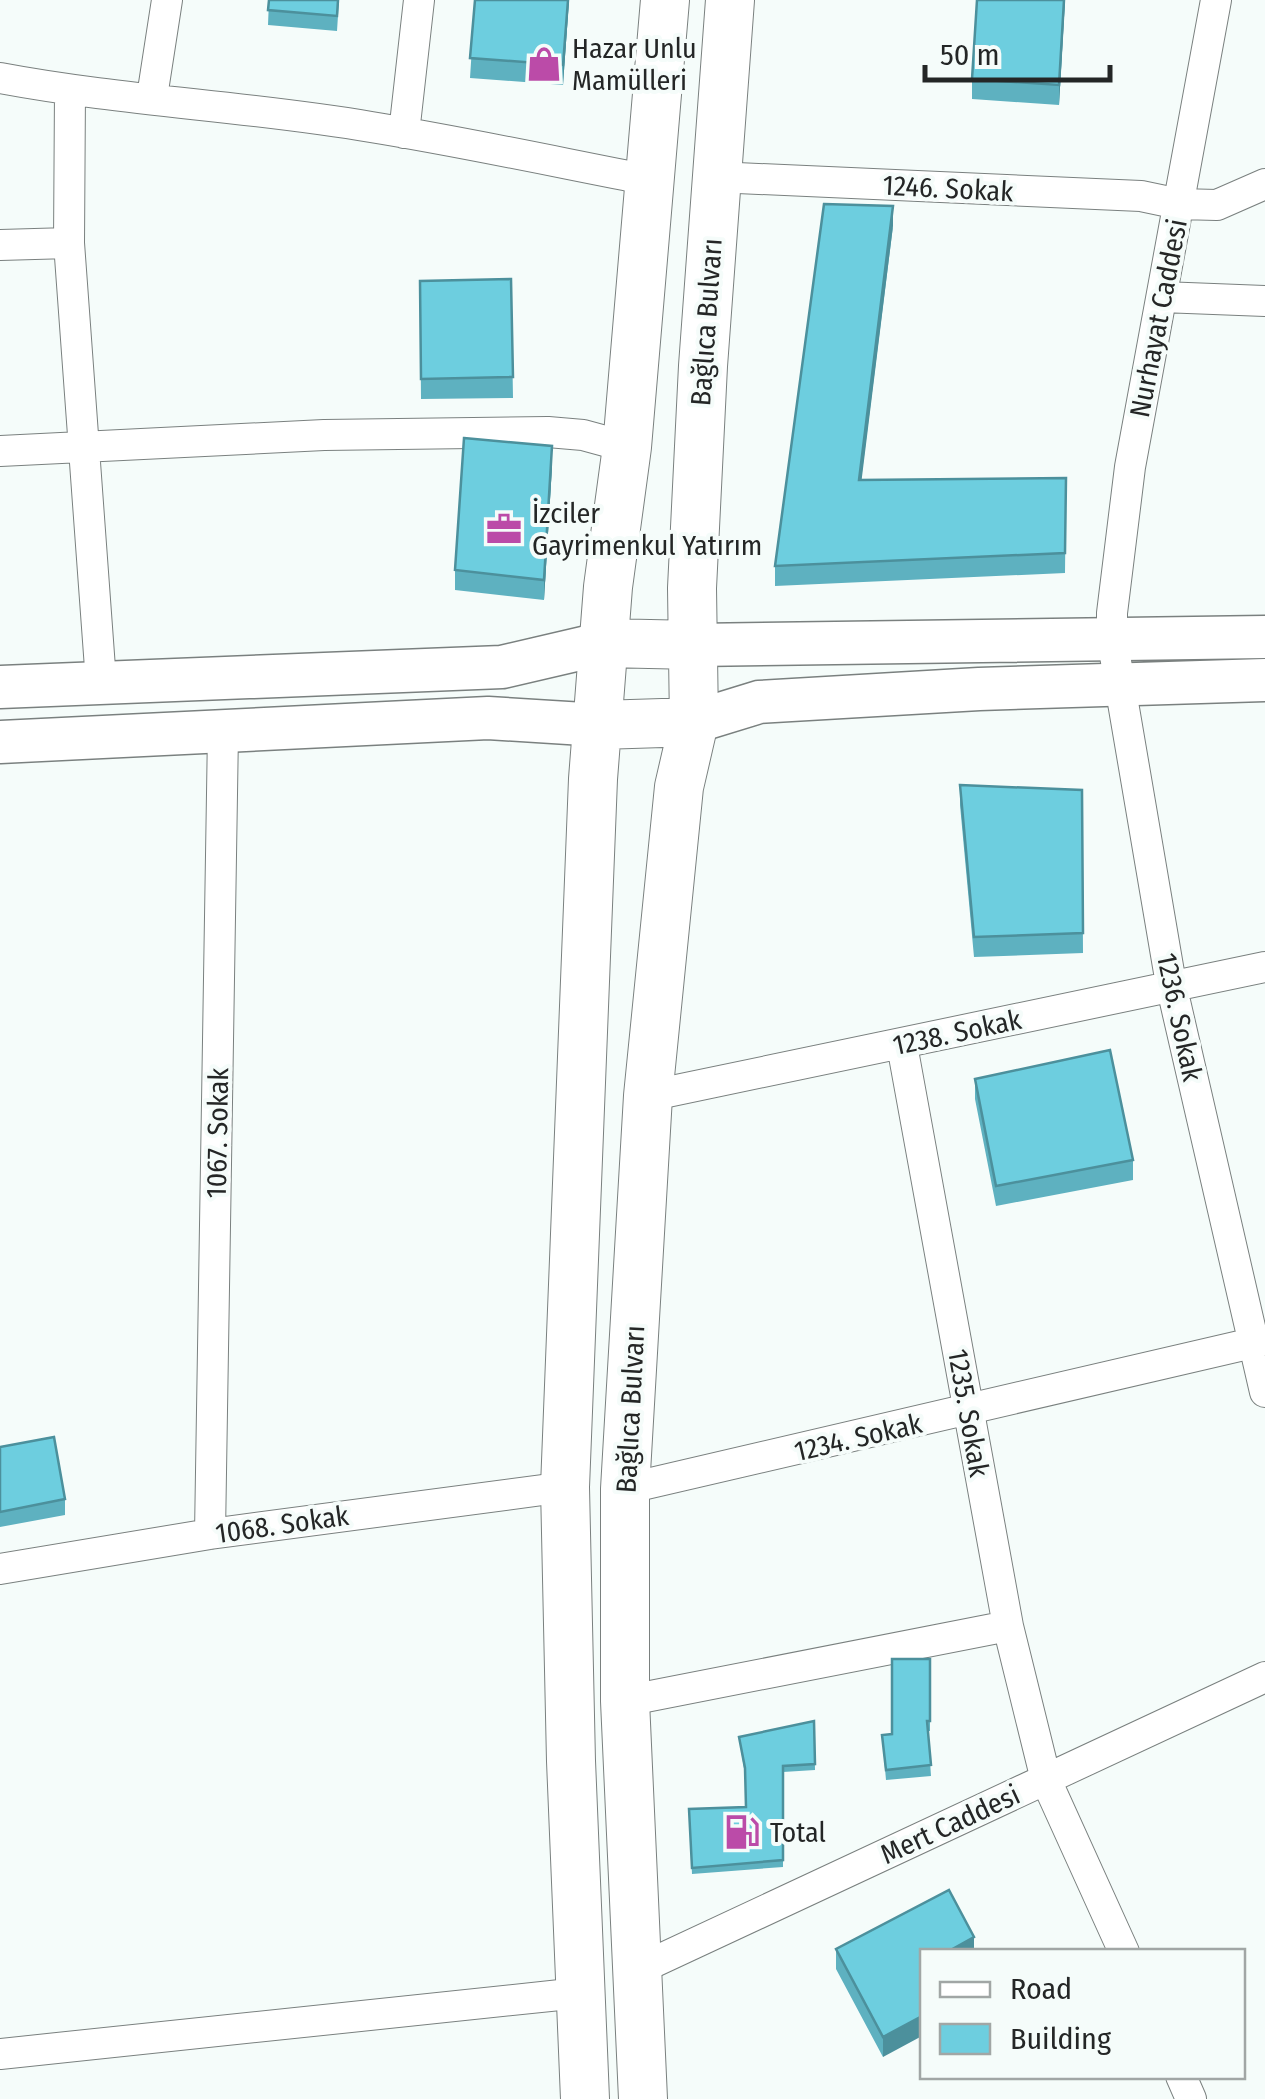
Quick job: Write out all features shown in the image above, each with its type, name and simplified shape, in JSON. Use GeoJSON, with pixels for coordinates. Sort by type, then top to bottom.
{"type":"FeatureCollection","features":[{"type":"Feature","properties":{"kind":"main road"},"geometry":{"type":"LineString","coordinates":[[586,2099],[579,1992],[565,1487],[593,778],[608,587],[627,447],[665,0]]}},
{"type":"Feature","properties":{"kind":"main road","name":"Bağlıca Bulvarı"},"geometry":{"type":"LineString","coordinates":[[643,2099],[625,1701],[625,1489],[648,1096],[679,787],[694,722],[692,588],[702,366],[730,0]]}},
{"type":"Feature","properties":{"kind":"main road"},"geometry":{"type":"LineString","coordinates":[[0,688],[502,667],[605,643],[747,647],[1265,637]]}},
{"type":"Feature","properties":{"kind":"main road"},"geometry":{"type":"LineString","coordinates":[[0,742],[488,718],[600,725],[694,722],[759,702],[1118,683],[1265,680]]}},
{"type":"Feature","properties":{"kind":"street"},"geometry":{"type":"LineString","coordinates":[[152,97],[167,0]]}},
{"type":"Feature","properties":{"kind":"street"},"geometry":{"type":"LineString","coordinates":[[404,134],[419,0]]}},
{"type":"Feature","properties":{"kind":"street","name":"Nurhayat Caddesi"},"geometry":{"type":"LineString","coordinates":[[1112,638],[1130,466],[1216,0]]}},
{"type":"Feature","properties":{"kind":"street"},"geometry":{"type":"LineString","coordinates":[[0,78],[70,91],[152,97],[404,134],[649,180]]}},
{"type":"Feature","properties":{"kind":"street"},"geometry":{"type":"LineString","coordinates":[[70,91],[70,244],[101,682]]}},
{"type":"Feature","properties":{"kind":"street","name":"1246. Sokak"},"geometry":{"type":"LineString","coordinates":[[716,178],[1141,196],[1179,204],[1217,205],[1265,184]]}},
{"type":"Feature","properties":{"kind":"street"},"geometry":{"type":"LineString","coordinates":[[0,246],[70,244]]}},
{"type":"Feature","properties":{"kind":"street"},"geometry":{"type":"LineString","coordinates":[[1162,297],[1265,301]]}},
{"type":"Feature","properties":{"kind":"street"},"geometry":{"type":"LineString","coordinates":[[0,451],[324,435],[548,432],[627,447]]}},
{"type":"Feature","properties":{"kind":"street","name":"1236. Sokak"},"geometry":{"type":"LineString","coordinates":[[1112,638],[1171,984],[1259,1342],[1265,1392]]}},
{"type":"Feature","properties":{"kind":"street","name":"1067. Sokak"},"geometry":{"type":"LineString","coordinates":[[210,1534],[223,732]]}},
{"type":"Feature","properties":{"kind":"street","name":"1238. Sokak"},"geometry":{"type":"LineString","coordinates":[[648,1096],[1265,967]]}},
{"type":"Feature","properties":{"kind":"street","name":"1235. Sokak"},"geometry":{"type":"LineString","coordinates":[[902,1045],[1008,1626],[1046,1780],[1123,1949]]}},
{"type":"Feature","properties":{"kind":"street","name":"1234. Sokak"},"geometry":{"type":"LineString","coordinates":[[625,1489],[1259,1342]]}},
{"type":"Feature","properties":{"kind":"street","name":"1068. Sokak"},"geometry":{"type":"LineString","coordinates":[[0,1570],[210,1534],[565,1487]]}},
{"type":"Feature","properties":{"kind":"street"},"geometry":{"type":"LineString","coordinates":[[625,1701],[1008,1626]]}},
{"type":"Feature","properties":{"kind":"street","name":"Mert Caddesi"},"geometry":{"type":"LineString","coordinates":[[635,1972],[1265,1677]]}},
{"type":"Feature","properties":{"kind":"street"},"geometry":{"type":"LineString","coordinates":[[0,2054],[579,1992]]}},
{"type":"Feature","properties":{"kind":"building"},"geometry":{"type":"Polygon","coordinates":[[[269,0],[338,0],[337,16],[268,10],[269,0]]]}},
{"type":"Feature","properties":{"kind":"building"},"geometry":{"type":"Polygon","coordinates":[[[475,0],[568,0],[563,65],[470,58],[475,0]]]}},
{"type":"Feature","properties":{"kind":"building"},"geometry":{"type":"Polygon","coordinates":[[[977,0],[1064,0],[1059,85],[972,79],[977,0]]]}},
{"type":"Feature","properties":{"kind":"building"},"geometry":{"type":"Polygon","coordinates":[[[824,204],[893,206],[859,480],[1066,478],[1065,553],[775,566],[824,204]]]}},
{"type":"Feature","properties":{"kind":"building"},"geometry":{"type":"Polygon","coordinates":[[[511,279],[513,377],[421,379],[420,281],[511,279]]]}},
{"type":"Feature","properties":{"kind":"building"},"geometry":{"type":"Polygon","coordinates":[[[464,438],[552,446],[544,580],[455,570],[464,438]]]}},
{"type":"Feature","properties":{"kind":"building"},"geometry":{"type":"Polygon","coordinates":[[[960,785],[1082,790],[1083,933],[974,937],[960,785]]]}},
{"type":"Feature","properties":{"kind":"building"},"geometry":{"type":"Polygon","coordinates":[[[1110,1050],[1133,1160],[996,1186],[975,1079],[1110,1050]]]}},
{"type":"Feature","properties":{"kind":"building"},"geometry":{"type":"Polygon","coordinates":[[[54,1437],[65,1499],[0,1512],[0,1447],[54,1437]]]}},
{"type":"Feature","properties":{"kind":"building"},"geometry":{"type":"Polygon","coordinates":[[[892,1659],[930,1659],[927,1721],[931,1765],[886,1770],[882,1735],[892,1734],[892,1659]]]}},
{"type":"Feature","properties":{"kind":"building"},"geometry":{"type":"Polygon","coordinates":[[[814,1721],[815,1764],[783,1766],[783,1860],[692,1868],[689,1809],[746,1807],[739,1737],[814,1721]]]}},
{"type":"Feature","properties":{"kind":"building"},"geometry":{"type":"Polygon","coordinates":[[[949,1890],[974,1937],[952,1949],[920,1949],[920,2017],[883,2037],[836,1949],[949,1890]]]}},
{"type":"Feature","properties":{"kind":"place","name":"Hazar Unlu Mamülleri"},"geometry":{"type":"Point","coordinates":[544,64]}},
{"type":"Feature","properties":{"kind":"place","name":"İzciler Gayrimenkul Yatırım"},"geometry":{"type":"Point","coordinates":[504,529]}},
{"type":"Feature","properties":{"kind":"place","name":"Total"},"geometry":{"type":"Point","coordinates":[742,1832]}}]}
